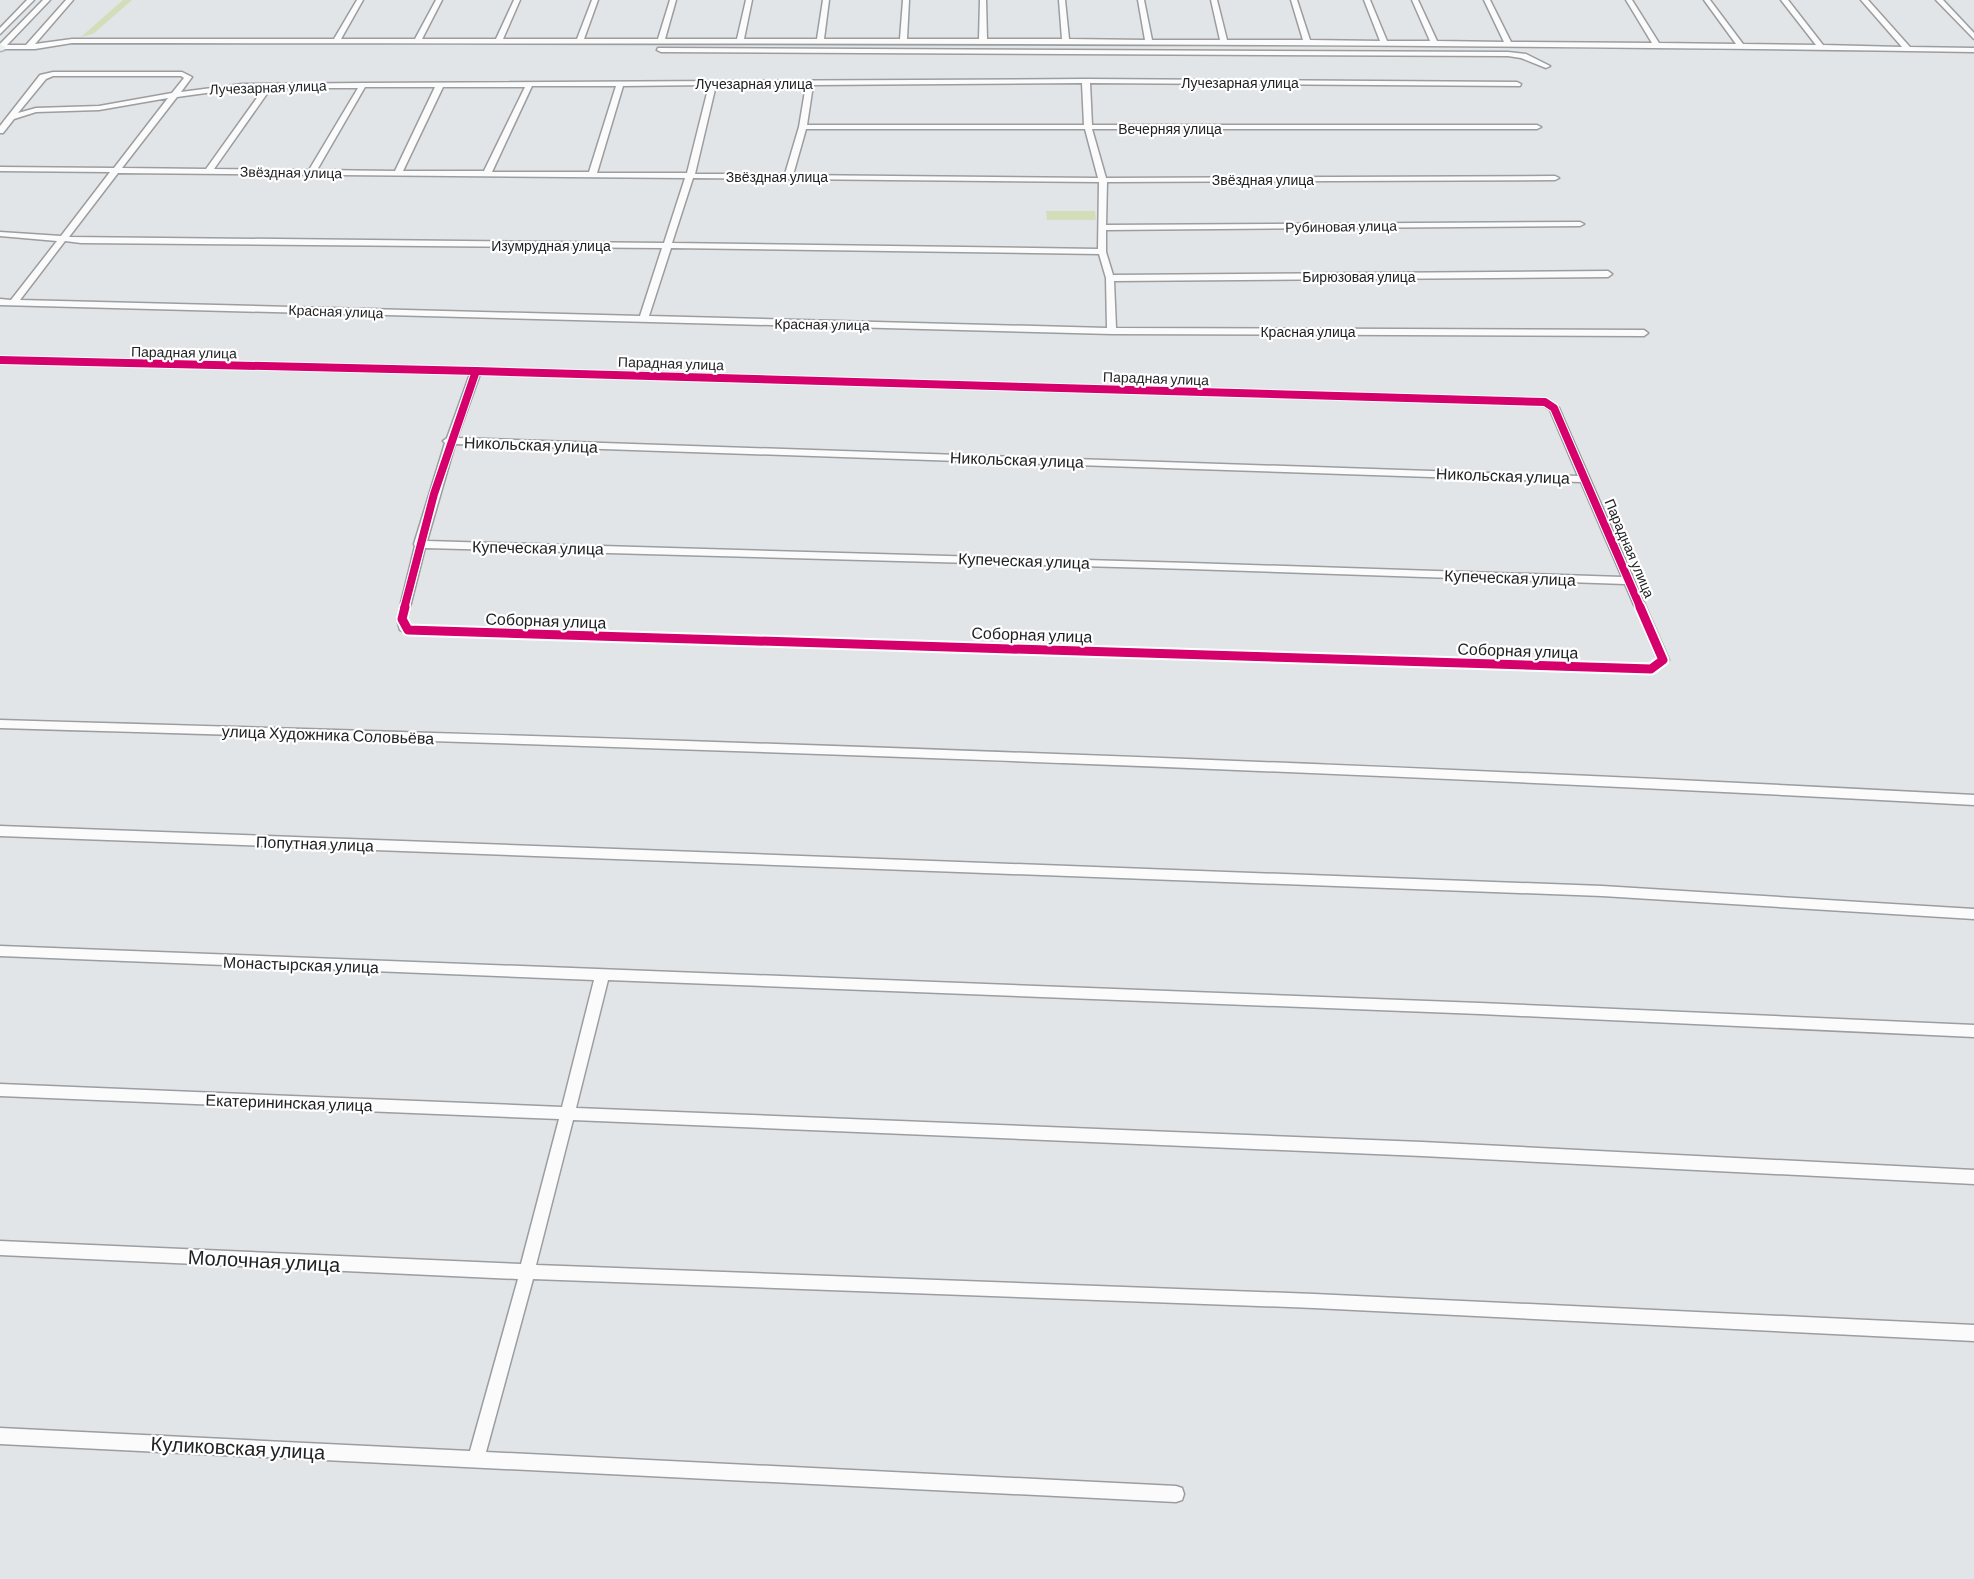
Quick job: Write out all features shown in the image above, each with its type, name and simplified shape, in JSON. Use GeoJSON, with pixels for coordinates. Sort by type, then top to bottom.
{"type":"FeatureCollection","features":[{"type":"Feature","properties":{"kind":"street"},"geometry":{"type":"LineString","coordinates":[[0,32],[31,0]]}},
{"type":"Feature","properties":{"kind":"street"},"geometry":{"type":"LineString","coordinates":[[0,47],[46,0]]}},
{"type":"Feature","properties":{"kind":"street"},"geometry":{"type":"LineString","coordinates":[[28,46],[70,0]]}},
{"type":"Feature","properties":{"kind":"street"},"geometry":{"type":"LineString","coordinates":[[336,41],[360,0]]}},
{"type":"Feature","properties":{"kind":"street"},"geometry":{"type":"LineString","coordinates":[[417,42],[439,0]]}},
{"type":"Feature","properties":{"kind":"street"},"geometry":{"type":"LineString","coordinates":[[498,42],[517,0]]}},
{"type":"Feature","properties":{"kind":"street"},"geometry":{"type":"LineString","coordinates":[[579,42],[595,0]]}},
{"type":"Feature","properties":{"kind":"street"},"geometry":{"type":"LineString","coordinates":[[661,42],[673,0]]}},
{"type":"Feature","properties":{"kind":"street"},"geometry":{"type":"LineString","coordinates":[[740,41],[749,0]]}},
{"type":"Feature","properties":{"kind":"street"},"geometry":{"type":"LineString","coordinates":[[820,40],[826,0]]}},
{"type":"Feature","properties":{"kind":"street"},"geometry":{"type":"LineString","coordinates":[[903,41],[906,0]]}},
{"type":"Feature","properties":{"kind":"street"},"geometry":{"type":"LineString","coordinates":[[983,0],[983,42]]}},
{"type":"Feature","properties":{"kind":"street"},"geometry":{"type":"LineString","coordinates":[[1062,0],[1066,42]]}},
{"type":"Feature","properties":{"kind":"street"},"geometry":{"type":"LineString","coordinates":[[1142,0],[1149,42]]}},
{"type":"Feature","properties":{"kind":"street"},"geometry":{"type":"LineString","coordinates":[[1214,0],[1224,42]]}},
{"type":"Feature","properties":{"kind":"street"},"geometry":{"type":"LineString","coordinates":[[1294,0],[1307,43]]}},
{"type":"Feature","properties":{"kind":"street"},"geometry":{"type":"LineString","coordinates":[[1367,0],[1384,42]]}},
{"type":"Feature","properties":{"kind":"street"},"geometry":{"type":"LineString","coordinates":[[1415,0],[1434,43]]}},
{"type":"Feature","properties":{"kind":"street"},"geometry":{"type":"LineString","coordinates":[[1487,0],[1508,43]]}},
{"type":"Feature","properties":{"kind":"street"},"geometry":{"type":"LineString","coordinates":[[1629,0],[1656,44]]}},
{"type":"Feature","properties":{"kind":"street"},"geometry":{"type":"LineString","coordinates":[[1707,0],[1740,45]]}},
{"type":"Feature","properties":{"kind":"street"},"geometry":{"type":"LineString","coordinates":[[1784,0],[1821,46]]}},
{"type":"Feature","properties":{"kind":"street"},"geometry":{"type":"LineString","coordinates":[[1864,0],[1907,48]]}},
{"type":"Feature","properties":{"kind":"street"},"geometry":{"type":"LineString","coordinates":[[1939,0],[1974,37]]}},
{"type":"Feature","properties":{"kind":"street"},"geometry":{"type":"LineString","coordinates":[[0,27],[11,21]]}},
{"type":"Feature","properties":{"kind":"street"},"geometry":{"type":"LineString","coordinates":[[28,46],[72,41],[820,40],[1656,44],[1974,50]]}},
{"type":"Feature","properties":{"kind":"street"},"geometry":{"type":"LineString","coordinates":[[0,47],[1508,54],[1523,56],[1546,66]]}},
{"type":"Feature","properties":{"kind":"street"},"geometry":{"type":"LineString","coordinates":[[0,131],[41,80],[53,74],[187,76],[13,303]]}},
{"type":"Feature","properties":{"kind":"street"},"geometry":{"type":"LineString","coordinates":[[1086,81],[1088,128],[1102,180],[1102,252],[1110,278],[1112,331]]}},
{"type":"Feature","properties":{"kind":"street","name":"Лучезарная улица"},"geometry":{"type":"LineString","coordinates":[[11,117],[45,109],[99,108],[225,87],[269,86],[1086,81],[1517,84]]}},
{"type":"Feature","properties":{"kind":"street"},"geometry":{"type":"LineString","coordinates":[[643,320],[690,176],[713,83]]}},
{"type":"Feature","properties":{"kind":"street"},"geometry":{"type":"LineString","coordinates":[[789,176],[803,127],[810,83]]}},
{"type":"Feature","properties":{"kind":"street"},"geometry":{"type":"LineString","coordinates":[[487,174],[530,84]]}},
{"type":"Feature","properties":{"kind":"street"},"geometry":{"type":"LineString","coordinates":[[592,175],[620,84]]}},
{"type":"Feature","properties":{"kind":"street"},"geometry":{"type":"LineString","coordinates":[[312,171],[363,85]]}},
{"type":"Feature","properties":{"kind":"street"},"geometry":{"type":"LineString","coordinates":[[398,173],[440,85]]}},
{"type":"Feature","properties":{"kind":"street"},"geometry":{"type":"LineString","coordinates":[[208,171],[269,86]]}},
{"type":"Feature","properties":{"kind":"street","name":"Вечерняя улица"},"geometry":{"type":"LineString","coordinates":[[803,127],[1537,127]]}},
{"type":"Feature","properties":{"kind":"street","name":"Звёздная улица"},"geometry":{"type":"LineString","coordinates":[[0,169],[1102,180],[1555,178]]}},
{"type":"Feature","properties":{"kind":"street","name":"Рубиновая улица"},"geometry":{"type":"LineString","coordinates":[[1102,228],[1580,224]]}},
{"type":"Feature","properties":{"kind":"street","name":"Изумрудная улица"},"geometry":{"type":"LineString","coordinates":[[0,234],[63,238],[1102,252]]}},
{"type":"Feature","properties":{"kind":"street","name":"Бирюзовая улица"},"geometry":{"type":"LineString","coordinates":[[1110,278],[1608,274]]}},
{"type":"Feature","properties":{"kind":"street","name":"Красная улица"},"geometry":{"type":"LineString","coordinates":[[0,302],[1112,331],[1644,333]]}},
{"type":"Feature","properties":{"kind":"street","name":"Парадная улица"},"geometry":{"type":"LineString","coordinates":[[0,360],[476,371],[1540,402],[1554,408],[1586,478],[1628,581],[1662,655],[1663,660],[1660,665]]}},
{"type":"Feature","properties":{"kind":"street"},"geometry":{"type":"LineString","coordinates":[[419,544],[448,441],[476,371]]}},
{"type":"Feature","properties":{"kind":"street","name":"Никольская улица"},"geometry":{"type":"LineString","coordinates":[[448,441],[1586,478]]}},
{"type":"Feature","properties":{"kind":"street","name":"Купеческая улица"},"geometry":{"type":"LineString","coordinates":[[419,544],[1155,564],[1628,581]]}},
{"type":"Feature","properties":{"kind":"street","name":"Соборная улица"},"geometry":{"type":"LineString","coordinates":[[419,544],[402,619],[404,627],[415,631],[1639,669],[1651,669],[1660,665]]}},
{"type":"Feature","properties":{"kind":"street","name":"улица Художника Соловьёва"},"geometry":{"type":"LineString","coordinates":[[0,724],[656,743],[1676,783],[1974,800]]}},
{"type":"Feature","properties":{"kind":"street","name":"Попутная улица"},"geometry":{"type":"LineString","coordinates":[[0,831],[1602,891],[1974,914]]}},
{"type":"Feature","properties":{"kind":"street","name":"Монастырская улица"},"geometry":{"type":"LineString","coordinates":[[0,951],[602,976],[1527,1008],[1974,1031]]}},
{"type":"Feature","properties":{"kind":"street"},"geometry":{"type":"LineString","coordinates":[[476,1458],[571,1114],[602,976]]}},
{"type":"Feature","properties":{"kind":"street","name":"Екатерининская улица"},"geometry":{"type":"LineString","coordinates":[[0,1090],[1422,1149],[1974,1177]]}},
{"type":"Feature","properties":{"kind":"street","name":"Молочная улица"},"geometry":{"type":"LineString","coordinates":[[0,1248],[527,1272],[1314,1301],[1974,1334]]}},
{"type":"Feature","properties":{"kind":"street","name":"Куликовская улица"},"geometry":{"type":"LineString","coordinates":[[0,1436],[1176,1494]]}},
{"type":"Feature","properties":{"kind":"green space"},"geometry":{"type":"Polygon","coordinates":[[[123,0],[132,0],[93,34],[81,37],[123,0]]]}},
{"type":"Feature","properties":{"kind":"green space"},"geometry":{"type":"Polygon","coordinates":[[[1046,211],[1095,211],[1096,220],[1047,220],[1046,211]]]}},
{"type":"Feature","properties":{"kind":"cycle path"},"geometry":{"type":"LineString","coordinates":[[0,360],[476,371],[1545,402],[1554,408],[1663,660],[1651,669],[408,630],[404,627],[402,619],[434,494],[476,371]]}}]}
